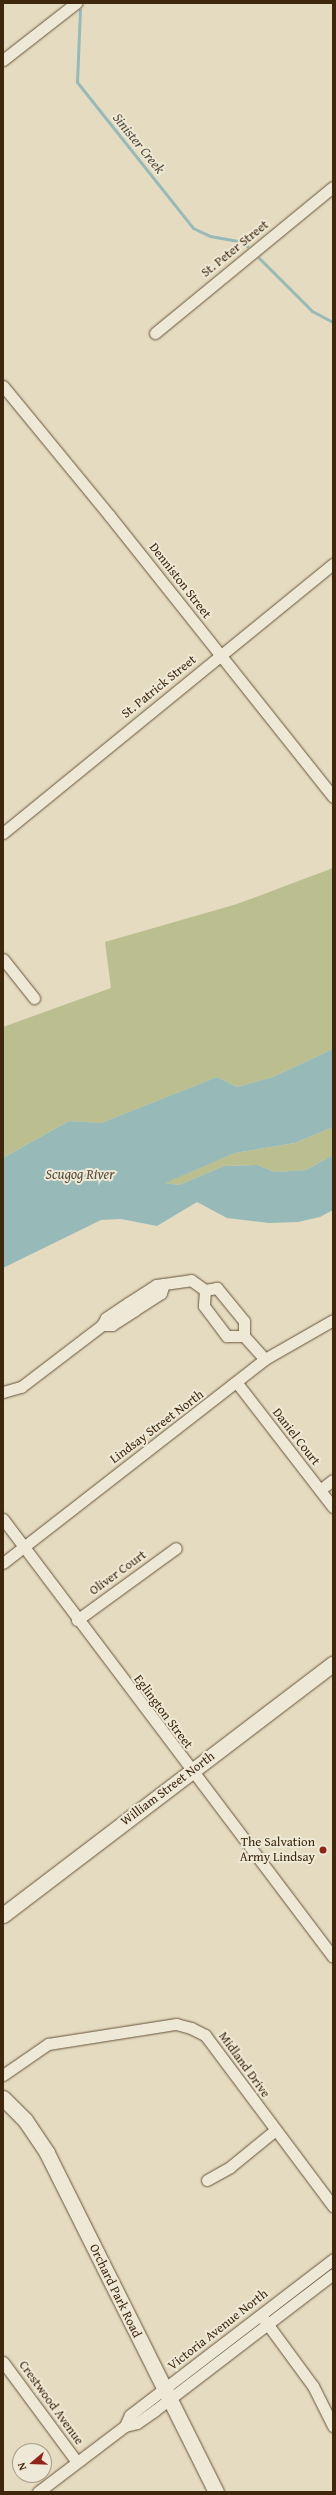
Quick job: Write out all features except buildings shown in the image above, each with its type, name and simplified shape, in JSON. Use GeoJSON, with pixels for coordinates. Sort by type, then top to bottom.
{"type":"FeatureCollection","features":[{"type":"Feature","properties":{"kind":"street"},"geometry":{"type":"LineString","coordinates":[[3,60],[76,3]]}},
{"type":"Feature","properties":{"kind":"street","name":"St. Peter Street"},"geometry":{"type":"LineString","coordinates":[[155,333],[333,187]]}},
{"type":"Feature","properties":{"kind":"street","name":"Denniston Street"},"geometry":{"type":"LineString","coordinates":[[3,386],[220,654],[333,797]]}},
{"type":"Feature","properties":{"kind":"street","name":"St. Patrick Street"},"geometry":{"type":"LineString","coordinates":[[3,832],[220,654],[333,564]]}},
{"type":"Feature","properties":{"kind":"street"},"geometry":{"type":"LineString","coordinates":[[3,959],[34,998]]}},
{"type":"Feature","properties":{"kind":"street"},"geometry":{"type":"LineString","coordinates":[[3,1392],[21,1387],[102,1325],[112,1325],[132,1307],[161,1293],[164,1284],[191,1280],[205,1290],[216,1288],[244,1321],[244,1336],[265,1359]]}},
{"type":"Feature","properties":{"kind":"street"},"geometry":{"type":"LineString","coordinates":[[205,1290],[204,1306],[227,1336],[244,1336]]}},
{"type":"Feature","properties":{"kind":"street","name":"Lindsay Street North"},"geometry":{"type":"LineString","coordinates":[[3,1563],[237,1383],[265,1359],[333,1320]]}},
{"type":"Feature","properties":{"kind":"street","name":"Daniel Court"},"geometry":{"type":"LineString","coordinates":[[237,1383],[333,1507]]}},
{"type":"Feature","properties":{"kind":"street"},"geometry":{"type":"LineString","coordinates":[[320,1490],[333,1480]]}},
{"type":"Feature","properties":{"kind":"street","name":"Eglington Street"},"geometry":{"type":"LineString","coordinates":[[3,1519],[77,1620],[333,1957]]}},
{"type":"Feature","properties":{"kind":"street","name":"Oliver Court"},"geometry":{"type":"LineString","coordinates":[[77,1620],[176,1548]]}},
{"type":"Feature","properties":{"kind":"street","name":"William Street North"},"geometry":{"type":"LineString","coordinates":[[3,1915],[333,1664]]}},
{"type":"Feature","properties":{"kind":"street","name":"Midland Drive"},"geometry":{"type":"LineString","coordinates":[[3,2075],[48,2044],[176,2024],[205,2035],[274,2131],[333,2206]]}},
{"type":"Feature","properties":{"kind":"street","name":"Orchard Park Road"},"geometry":{"type":"LineString","coordinates":[[3,2098],[25,2120],[44,2147],[216,2492]]}},
{"type":"Feature","properties":{"kind":"street"},"geometry":{"type":"LineString","coordinates":[[207,2180],[230,2167],[274,2131]]}},
{"type":"Feature","properties":{"kind":"street","name":"Victoria Avenue North"},"geometry":{"type":"LineString","coordinates":[[166,2394],[260,2315],[333,2259]]}},
{"type":"Feature","properties":{"kind":"street","name":"Victoria Avenue North"},"geometry":{"type":"LineString","coordinates":[[38,2492],[124,2426],[130,2415],[166,2394],[267,2325],[333,2274]]}},
{"type":"Feature","properties":{"kind":"street"},"geometry":{"type":"LineString","coordinates":[[260,2315],[313,2386],[333,2426]]}},
{"type":"Feature","properties":{"kind":"street","name":"Crestwood Avenue"},"geometry":{"type":"LineString","coordinates":[[3,2362],[77,2462]]}},
{"type":"Feature","properties":{"kind":"green space"},"geometry":{"type":"Polygon","coordinates":[[[333,868],[333,1049],[273,1077],[237,1087],[217,1077],[101,1123],[69,1121],[3,1158],[3,1027],[111,988],[105,942],[237,904],[333,868]]]}},
{"type":"Feature","properties":{"kind":"green space"},"geometry":{"type":"Polygon","coordinates":[[[333,1127],[333,1155],[306,1170],[275,1172],[257,1165],[224,1166],[179,1185],[164,1183],[235,1153],[295,1143],[333,1127]]]}},
{"type":"Feature","properties":{"kind":"water","name":"Scugog River"},"geometry":{"type":"Polygon","coordinates":[[[333,1049],[333,1127],[295,1143],[235,1153],[165,1183],[179,1185],[224,1166],[257,1165],[275,1172],[306,1170],[333,1155],[333,1210],[320,1217],[298,1222],[269,1223],[227,1218],[197,1202],[157,1226],[121,1219],[101,1220],[3,1268],[3,1158],[69,1121],[101,1123],[217,1077],[237,1087],[273,1077],[333,1049]]]}},
{"type":"Feature","properties":{"kind":"waterway","name":"Sinister Creek"},"geometry":{"type":"LineString","coordinates":[[80,10],[77,82],[193,228],[210,236],[243,242],[247,246]]}},
{"type":"Feature","properties":{"kind":"waterway","name":"Sinister Creek"},"geometry":{"type":"LineString","coordinates":[[259,258],[312,311],[333,322]]}},
{"type":"Feature","properties":{"kind":"place","name":"The Salvation Army Lindsay"},"geometry":{"type":"Point","coordinates":[323,1850]}}]}
